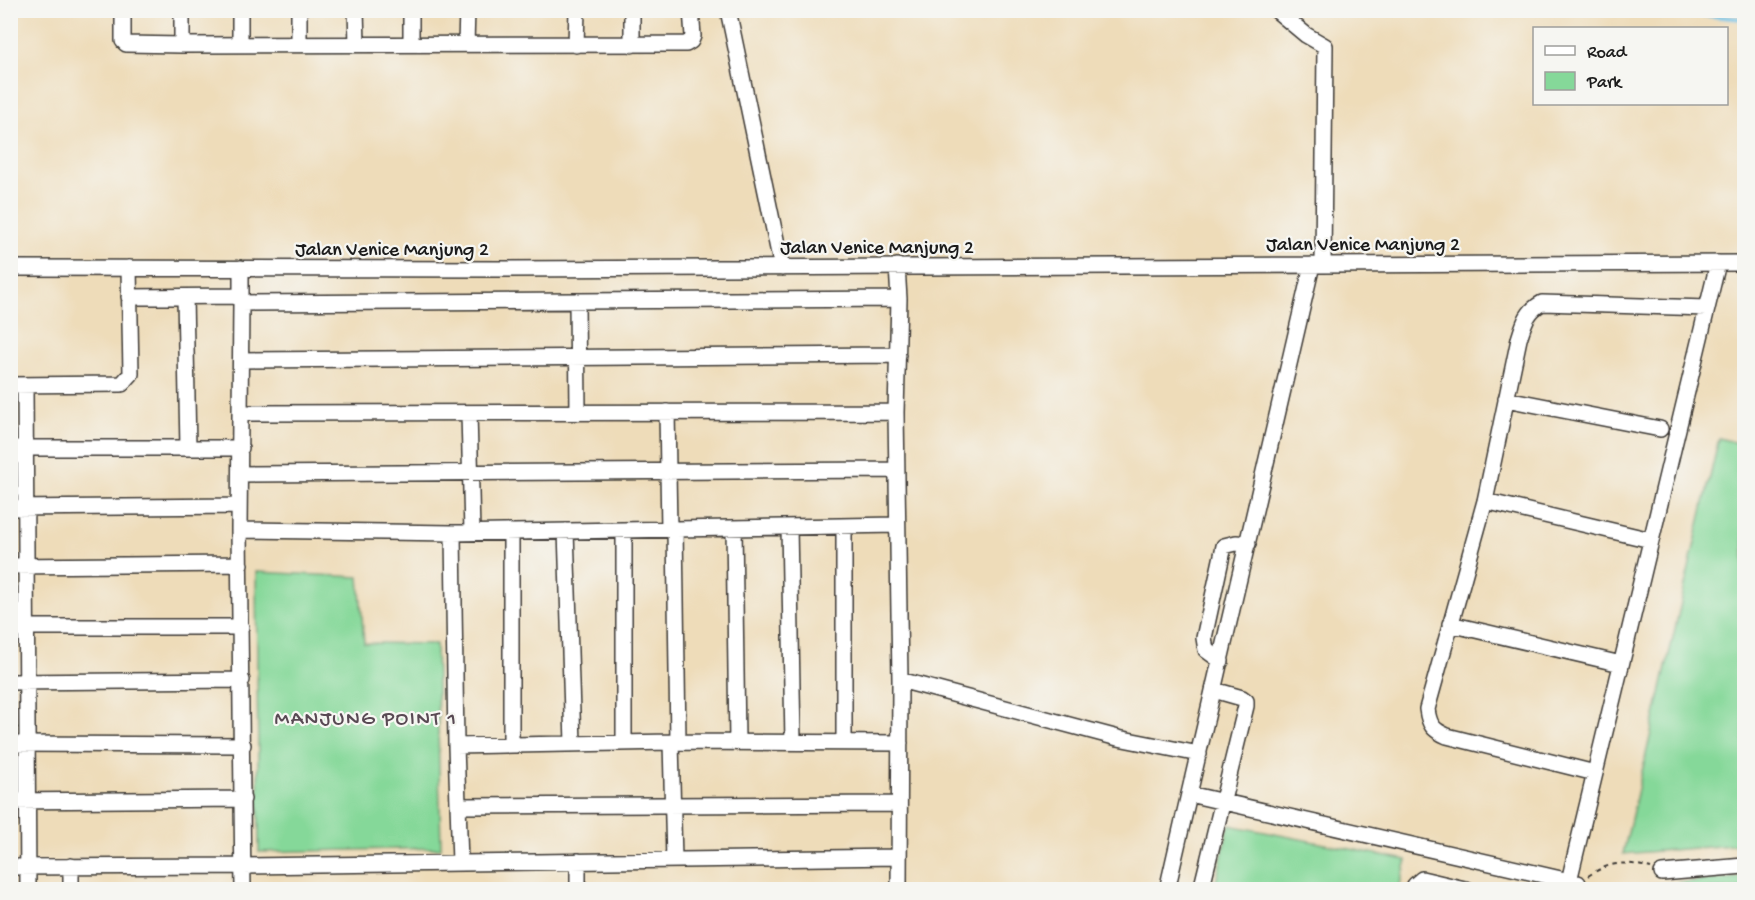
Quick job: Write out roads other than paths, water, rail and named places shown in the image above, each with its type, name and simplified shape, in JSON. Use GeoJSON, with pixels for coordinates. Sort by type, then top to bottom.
{"type":"FeatureCollection","features":[{"type":"Feature","properties":{"kind":"street"},"geometry":{"type":"LineString","coordinates":[[123,10],[123,41],[131,45],[686,44],[693,36],[691,10]]}},
{"type":"Feature","properties":{"kind":"street"},"geometry":{"type":"LineString","coordinates":[[182,10],[182,45]]}},
{"type":"Feature","properties":{"kind":"street"},"geometry":{"type":"LineString","coordinates":[[240,10],[240,44]]}},
{"type":"Feature","properties":{"kind":"street"},"geometry":{"type":"LineString","coordinates":[[299,10],[299,44]]}},
{"type":"Feature","properties":{"kind":"street"},"geometry":{"type":"LineString","coordinates":[[356,10],[357,44]]}},
{"type":"Feature","properties":{"kind":"street"},"geometry":{"type":"LineString","coordinates":[[411,10],[411,44]]}},
{"type":"Feature","properties":{"kind":"street"},"geometry":{"type":"LineString","coordinates":[[466,10],[466,44]]}},
{"type":"Feature","properties":{"kind":"street"},"geometry":{"type":"LineString","coordinates":[[576,10],[576,45]]}},
{"type":"Feature","properties":{"kind":"street"},"geometry":{"type":"LineString","coordinates":[[632,10],[632,45]]}},
{"type":"Feature","properties":{"kind":"street"},"geometry":{"type":"LineString","coordinates":[[728,10],[782,268]]}},
{"type":"Feature","properties":{"kind":"street"},"geometry":{"type":"LineString","coordinates":[[1167,890],[1248,544],[1317,264],[1325,46],[1306,35],[1276,10]]}},
{"type":"Feature","properties":{"kind":"street","name":"Jalan Venice Manjung 2"},"geometry":{"type":"LineString","coordinates":[[10,268],[782,268],[1744,262]]}},
{"type":"Feature","properties":{"kind":"street"},"geometry":{"type":"LineString","coordinates":[[1189,794],[1574,885],[1595,772],[1718,263]]}},
{"type":"Feature","properties":{"kind":"street"},"geometry":{"type":"LineString","coordinates":[[897,266],[899,299],[896,412],[900,680],[898,890]]}},
{"type":"Feature","properties":{"kind":"street"},"geometry":{"type":"LineString","coordinates":[[28,890],[26,507],[18,448],[18,385],[122,384],[131,374],[129,268]]}},
{"type":"Feature","properties":{"kind":"street"},"geometry":{"type":"LineString","coordinates":[[241,268],[242,413],[239,530],[243,890]]}},
{"type":"Feature","properties":{"kind":"street"},"geometry":{"type":"LineString","coordinates":[[129,297],[241,300],[577,301],[899,299]]}},
{"type":"Feature","properties":{"kind":"street"},"geometry":{"type":"LineString","coordinates":[[185,297],[188,448]]}},
{"type":"Feature","properties":{"kind":"street"},"geometry":{"type":"LineString","coordinates":[[577,301],[578,413]]}},
{"type":"Feature","properties":{"kind":"street"},"geometry":{"type":"LineString","coordinates":[[1595,772],[1447,736],[1436,731],[1429,723],[1427,709],[1485,501],[1519,339],[1526,317],[1533,308],[1542,303],[1707,308]]}},
{"type":"Feature","properties":{"kind":"street"},"geometry":{"type":"LineString","coordinates":[[241,360],[898,355]]}},
{"type":"Feature","properties":{"kind":"street"},"geometry":{"type":"LineString","coordinates":[[1506,399],[1660,429]]}},
{"type":"Feature","properties":{"kind":"street"},"geometry":{"type":"LineString","coordinates":[[667,412],[672,529],[674,860]]}},
{"type":"Feature","properties":{"kind":"street"},"geometry":{"type":"LineString","coordinates":[[242,413],[896,412]]}},
{"type":"Feature","properties":{"kind":"street"},"geometry":{"type":"LineString","coordinates":[[469,413],[472,532]]}},
{"type":"Feature","properties":{"kind":"street"},"geometry":{"type":"LineString","coordinates":[[18,448],[241,448]]}},
{"type":"Feature","properties":{"kind":"street"},"geometry":{"type":"LineString","coordinates":[[240,474],[897,470]]}},
{"type":"Feature","properties":{"kind":"street"},"geometry":{"type":"LineString","coordinates":[[1485,501],[1651,540]]}},
{"type":"Feature","properties":{"kind":"street"},"geometry":{"type":"LineString","coordinates":[[10,507],[239,506]]}},
{"type":"Feature","properties":{"kind":"street"},"geometry":{"type":"LineString","coordinates":[[239,530],[453,533],[897,525]]}},
{"type":"Feature","properties":{"kind":"street"},"geometry":{"type":"LineString","coordinates":[[844,526],[844,743]]}},
{"type":"Feature","properties":{"kind":"street"},"geometry":{"type":"LineString","coordinates":[[789,527],[793,742]]}},
{"type":"Feature","properties":{"kind":"street"},"geometry":{"type":"LineString","coordinates":[[734,528],[736,742]]}},
{"type":"Feature","properties":{"kind":"street"},"geometry":{"type":"LineString","coordinates":[[624,530],[624,743]]}},
{"type":"Feature","properties":{"kind":"street"},"geometry":{"type":"LineString","coordinates":[[566,531],[573,743]]}},
{"type":"Feature","properties":{"kind":"street"},"geometry":{"type":"LineString","coordinates":[[511,532],[511,745]]}},
{"type":"Feature","properties":{"kind":"street"},"geometry":{"type":"LineString","coordinates":[[453,533],[460,862]]}},
{"type":"Feature","properties":{"kind":"street"},"geometry":{"type":"LineString","coordinates":[[1221,660],[1206,650],[1204,638],[1224,546],[1236,543],[1248,544]]}},
{"type":"Feature","properties":{"kind":"street"},"geometry":{"type":"LineString","coordinates":[[10,566],[240,564]]}},
{"type":"Feature","properties":{"kind":"street"},"geometry":{"type":"LineString","coordinates":[[1450,624],[1621,664]]}},
{"type":"Feature","properties":{"kind":"street"},"geometry":{"type":"LineString","coordinates":[[10,627],[241,627]]}},
{"type":"Feature","properties":{"kind":"street"},"geometry":{"type":"LineString","coordinates":[[10,682],[242,680]]}},
{"type":"Feature","properties":{"kind":"street"},"geometry":{"type":"LineString","coordinates":[[900,680],[1118,738],[1199,754]]}},
{"type":"Feature","properties":{"kind":"street"},"geometry":{"type":"LineString","coordinates":[[1200,890],[1246,706],[1246,701],[1242,698],[1214,690]]}},
{"type":"Feature","properties":{"kind":"street"},"geometry":{"type":"LineString","coordinates":[[456,746],[675,742],[900,743]]}},
{"type":"Feature","properties":{"kind":"street"},"geometry":{"type":"LineString","coordinates":[[10,744],[243,745]]}},
{"type":"Feature","properties":{"kind":"street"},"geometry":{"type":"LineString","coordinates":[[10,801],[243,799]]}},
{"type":"Feature","properties":{"kind":"street"},"geometry":{"type":"LineString","coordinates":[[458,806],[899,804]]}},
{"type":"Feature","properties":{"kind":"street"},"geometry":{"type":"LineString","coordinates":[[10,867],[898,857]]}},
{"type":"Feature","properties":{"kind":"street"},"geometry":{"type":"LineString","coordinates":[[578,861],[578,890]]}},
{"type":"Feature","properties":{"kind":"street"},"geometry":{"type":"LineString","coordinates":[[71,866],[71,890]]}},
{"type":"Feature","properties":{"kind":"street"},"geometry":{"type":"LineString","coordinates":[[1662,873],[1744,866]]}},
{"type":"Feature","properties":{"kind":"street"},"geometry":{"type":"LineString","coordinates":[[1418,884],[1469,890]]}},
{"type":"Feature","properties":{"kind":"waterway"},"geometry":{"type":"LineString","coordinates":[[1648,10],[1744,19]]}},
{"type":"Feature","properties":{"kind":"district","name":"MANJUNG POINT 1"},"geometry":{"type":"Point","coordinates":[366,717]}}]}
